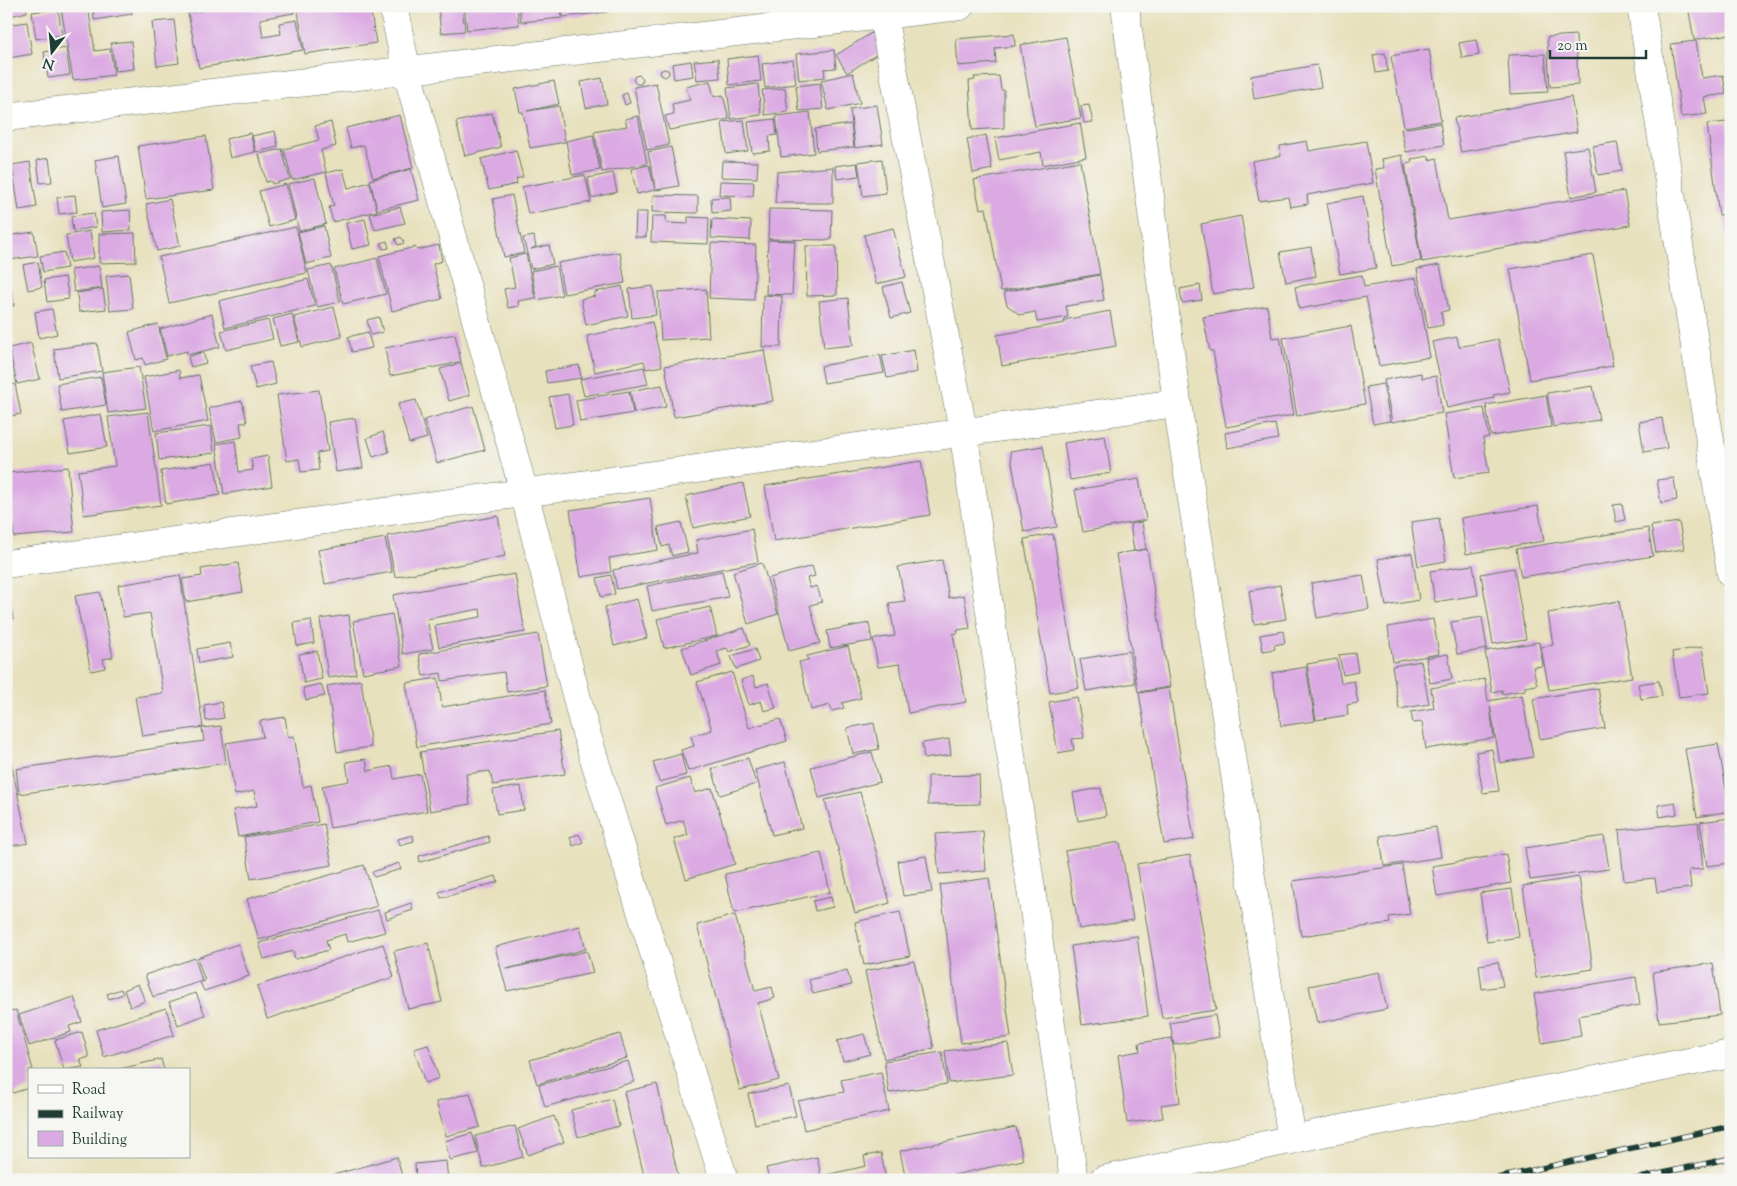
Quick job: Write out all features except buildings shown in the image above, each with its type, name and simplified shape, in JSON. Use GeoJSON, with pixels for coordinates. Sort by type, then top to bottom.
{"type":"FeatureCollection","features":[{"type":"Feature","properties":{"kind":"street"},"geometry":{"type":"LineString","coordinates":[[393,6],[407,72],[524,492],[584,726],[724,1180]]}},
{"type":"Feature","properties":{"kind":"street"},"geometry":{"type":"LineString","coordinates":[[6,117],[407,72],[882,11],[960,6]]}},
{"type":"Feature","properties":{"kind":"street"},"geometry":{"type":"LineString","coordinates":[[1125,6],[1177,403],[1292,1140]]}},
{"type":"Feature","properties":{"kind":"street"},"geometry":{"type":"LineString","coordinates":[[1641,6],[1731,573]]}},
{"type":"Feature","properties":{"kind":"street"},"geometry":{"type":"LineString","coordinates":[[882,11],[963,430],[1074,1180]]}},
{"type":"Feature","properties":{"kind":"street"},"geometry":{"type":"LineString","coordinates":[[6,564],[963,430],[1177,403]]}},
{"type":"Feature","properties":{"kind":"street"},"geometry":{"type":"LineString","coordinates":[[1103,1180],[1292,1140],[1731,1054]]}},
{"type":"Feature","properties":{"kind":"railway"},"geometry":{"type":"LineString","coordinates":[[1488,1180],[1731,1126]]}},
{"type":"Feature","properties":{"kind":"railway"},"geometry":{"type":"LineString","coordinates":[[1631,1180],[1731,1158]]}}]}
